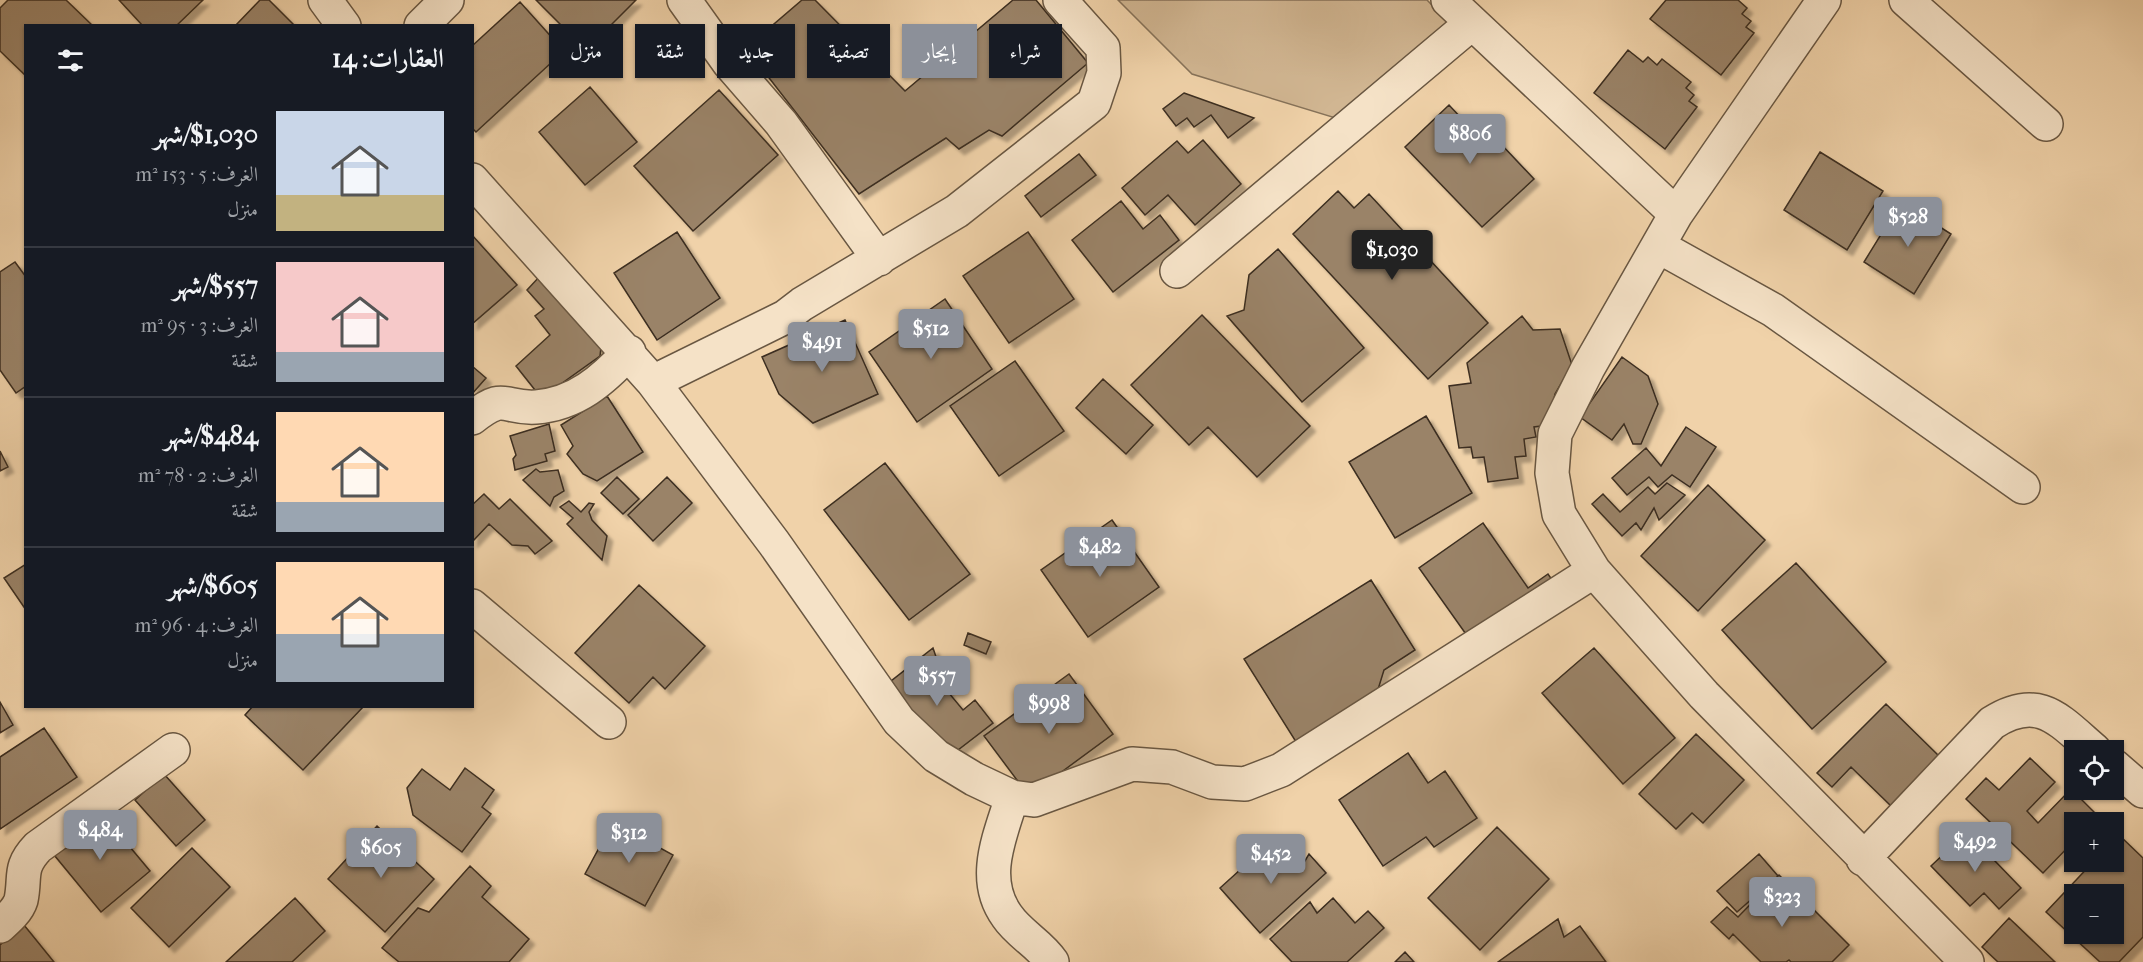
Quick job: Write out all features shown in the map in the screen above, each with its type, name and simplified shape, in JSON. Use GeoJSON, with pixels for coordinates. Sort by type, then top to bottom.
{"type":"FeatureCollection","features":[{"type":"Feature","properties":{"kind":"street"},"geometry":{"type":"LineString","coordinates":[[325,0],[343,24]]}},
{"type":"Feature","properties":{"kind":"street"},"geometry":{"type":"LineString","coordinates":[[423,24],[447,0]]}},
{"type":"Feature","properties":{"kind":"street"},"geometry":{"type":"LineString","coordinates":[[684,0],[729,63],[781,123],[879,259]]}},
{"type":"Feature","properties":{"kind":"street"},"geometry":{"type":"LineString","coordinates":[[653,382],[785,317],[801,304],[957,211],[1094,103],[1104,73],[1102,48],[1060,0]]}},
{"type":"Feature","properties":{"kind":"street"},"geometry":{"type":"LineString","coordinates":[[1448,0],[1676,214]]}},
{"type":"Feature","properties":{"kind":"street"},"geometry":{"type":"LineString","coordinates":[[1824,0],[1676,214],[1588,368],[1555,434],[1552,473],[1559,514],[1594,571],[1704,695],[1967,962]]}},
{"type":"Feature","properties":{"kind":"street"},"geometry":{"type":"LineString","coordinates":[[1906,0],[2046,124]]}},
{"type":"Feature","properties":{"kind":"street"},"geometry":{"type":"LineString","coordinates":[[1177,271],[1472,23]]}},
{"type":"Feature","properties":{"kind":"street"},"geometry":{"type":"LineString","coordinates":[[474,182],[629,352],[653,382],[774,543],[898,721],[936,756],[974,779],[1012,797],[1034,800],[1132,764],[1172,767],[1212,782],[1245,784],[1281,770],[1594,571]]}},
{"type":"Feature","properties":{"kind":"street"},"geometry":{"type":"LineString","coordinates":[[1658,246],[1773,310],[2023,487]]}},
{"type":"Feature","properties":{"kind":"street"},"geometry":{"type":"LineString","coordinates":[[474,416],[488,406],[503,401],[535,407],[563,403],[601,382],[629,352]]}},
{"type":"Feature","properties":{"kind":"street"},"geometry":{"type":"LineString","coordinates":[[474,608],[609,722]]}},
{"type":"Feature","properties":{"kind":"street"},"geometry":{"type":"LineString","coordinates":[[1863,858],[1992,723],[2010,712],[2030,708],[2053,715],[2082,740]]}},
{"type":"Feature","properties":{"kind":"street"},"geometry":{"type":"LineString","coordinates":[[0,926],[11,916],[21,901],[24,865],[38,847],[173,750]]}},
{"type":"Feature","properties":{"kind":"street"},"geometry":{"type":"LineString","coordinates":[[2124,775],[2143,791]]}},
{"type":"Feature","properties":{"kind":"street"},"geometry":{"type":"LineString","coordinates":[[1012,797],[993,858],[993,886],[1007,916],[1052,962]]}},
{"type":"Feature","properties":{"kind":"shaded area"},"geometry":{"type":"Polygon","coordinates":[[[1118,0],[1427,0],[1451,25],[1342,120],[1192,74],[1118,0]]]}},
{"type":"Feature","properties":{"kind":"building"},"geometry":{"type":"Polygon","coordinates":[[[8,0],[66,0],[91,24],[24,24],[24,74],[0,51],[0,8],[8,0]]]}},
{"type":"Feature","properties":{"kind":"building"},"geometry":{"type":"Polygon","coordinates":[[[119,0],[203,0],[178,24],[141,24],[119,0]]]}},
{"type":"Feature","properties":{"kind":"building"},"geometry":{"type":"Polygon","coordinates":[[[260,0],[269,0],[293,24],[237,24],[260,0]]]}},
{"type":"Feature","properties":{"kind":"building"},"geometry":{"type":"Polygon","coordinates":[[[536,0],[636,0],[612,24],[560,24],[536,0]]]}},
{"type":"Feature","properties":{"kind":"building"},"geometry":{"type":"Polygon","coordinates":[[[802,0],[815,0],[839,24],[807,24],[807,78],[890,78],[890,76],[905,91],[920,78],[977,78],[977,30],[1013,0],[1036,0],[1056,24],[989,24],[989,78],[1062,78],[1062,32],[1088,63],[1002,136],[989,130],[959,149],[946,138],[859,194],[769,78],[795,78],[795,24],[774,24],[802,0]]]}},
{"type":"Feature","properties":{"kind":"building"},"geometry":{"type":"Polygon","coordinates":[[[1666,0],[1738,0],[1747,8],[1742,14],[1751,21],[1746,27],[1754,33],[1721,75],[1650,19],[1666,0]]]}},
{"type":"Feature","properties":{"kind":"building"},"geometry":{"type":"Polygon","coordinates":[[[520,2],[549,34],[549,65],[476,132],[474,130],[474,44],[520,2]]]}},
{"type":"Feature","properties":{"kind":"building"},"geometry":{"type":"Polygon","coordinates":[[[1628,50],[1643,62],[1648,57],[1657,65],[1662,59],[1691,82],[1686,88],[1694,95],[1689,101],[1697,107],[1665,149],[1594,93],[1628,50]]]}},
{"type":"Feature","properties":{"kind":"building"},"geometry":{"type":"Polygon","coordinates":[[[590,87],[637,142],[585,185],[539,132],[590,87]]]}},
{"type":"Feature","properties":{"kind":"building"},"geometry":{"type":"Polygon","coordinates":[[[719,90],[778,155],[693,231],[634,166],[719,90]]]}},
{"type":"Feature","properties":{"kind":"building"},"geometry":{"type":"Polygon","coordinates":[[[1184,93],[1254,118],[1228,138],[1211,115],[1194,127],[1187,118],[1176,126],[1163,109],[1184,93]]]}},
{"type":"Feature","properties":{"kind":"building"},"geometry":{"type":"Polygon","coordinates":[[[1449,105],[1476,134],[1484,126],[1534,179],[1482,227],[1405,147],[1449,105]]]}},
{"type":"Feature","properties":{"kind":"building"},"geometry":{"type":"Polygon","coordinates":[[[1203,140],[1241,184],[1195,225],[1168,195],[1145,215],[1122,188],[1177,141],[1188,153],[1203,140]]]}},
{"type":"Feature","properties":{"kind":"building"},"geometry":{"type":"Polygon","coordinates":[[[1820,152],[1883,191],[1847,250],[1784,210],[1820,152]]]}},
{"type":"Feature","properties":{"kind":"building"},"geometry":{"type":"Polygon","coordinates":[[[1079,154],[1096,175],[1041,217],[1025,196],[1079,154]]]}},
{"type":"Feature","properties":{"kind":"building"},"geometry":{"type":"Polygon","coordinates":[[[1338,191],[1354,208],[1369,194],[1488,323],[1428,379],[1293,234],[1338,191]]]}},
{"type":"Feature","properties":{"kind":"building"},"geometry":{"type":"Polygon","coordinates":[[[1121,201],[1143,229],[1160,215],[1179,240],[1113,292],[1072,240],[1121,201]]]}},
{"type":"Feature","properties":{"kind":"building"},"geometry":{"type":"Polygon","coordinates":[[[1901,202],[1951,234],[1914,294],[1864,262],[1901,202]]]}},
{"type":"Feature","properties":{"kind":"building"},"geometry":{"type":"Polygon","coordinates":[[[677,232],[720,298],[657,340],[614,273],[677,232]]]}},
{"type":"Feature","properties":{"kind":"building"},"geometry":{"type":"Polygon","coordinates":[[[1028,232],[1074,299],[1009,343],[963,276],[1028,232]]]}},
{"type":"Feature","properties":{"kind":"building"},"geometry":{"type":"Polygon","coordinates":[[[474,237],[517,285],[474,322],[474,237]]]}},
{"type":"Feature","properties":{"kind":"building"},"geometry":{"type":"Polygon","coordinates":[[[1278,249],[1364,348],[1302,402],[1227,316],[1244,310],[1249,275],[1278,249]]]}},
{"type":"Feature","properties":{"kind":"building"},"geometry":{"type":"Polygon","coordinates":[[[15,262],[24,274],[24,387],[16,393],[0,370],[0,272],[15,262]]]}},
{"type":"Feature","properties":{"kind":"building"},"geometry":{"type":"Polygon","coordinates":[[[539,277],[601,347],[600,356],[551,391],[535,390],[516,366],[550,335],[535,316],[544,309],[527,290],[539,277]]]}},
{"type":"Feature","properties":{"kind":"building"},"geometry":{"type":"Polygon","coordinates":[[[945,299],[992,369],[917,422],[869,352],[945,299]]]}},
{"type":"Feature","properties":{"kind":"building"},"geometry":{"type":"Polygon","coordinates":[[[1202,315],[1310,426],[1257,477],[1208,427],[1189,445],[1131,385],[1202,315]]]}},
{"type":"Feature","properties":{"kind":"building"},"geometry":{"type":"Polygon","coordinates":[[[1522,316],[1533,330],[1560,329],[1572,365],[1555,394],[1549,425],[1534,427],[1536,437],[1524,439],[1526,456],[1515,457],[1518,478],[1488,482],[1484,457],[1473,458],[1471,447],[1459,448],[1449,386],[1471,383],[1467,363],[1522,316]]]}},
{"type":"Feature","properties":{"kind":"building"},"geometry":{"type":"Polygon","coordinates":[[[845,320],[878,394],[813,423],[779,394],[762,357],[845,320]]]}},
{"type":"Feature","properties":{"kind":"building"},"geometry":{"type":"Polygon","coordinates":[[[1622,357],[1648,376],[1658,404],[1641,444],[1633,444],[1624,424],[1612,440],[1580,417],[1622,357]]]}},
{"type":"Feature","properties":{"kind":"building"},"geometry":{"type":"Polygon","coordinates":[[[1015,361],[1064,431],[999,476],[950,406],[1015,361]]]}},
{"type":"Feature","properties":{"kind":"building"},"geometry":{"type":"Polygon","coordinates":[[[474,368],[486,378],[474,392],[474,368]]]}},
{"type":"Feature","properties":{"kind":"building"},"geometry":{"type":"Polygon","coordinates":[[[1103,379],[1153,425],[1126,454],[1076,408],[1103,379]]]}},
{"type":"Feature","properties":{"kind":"building"},"geometry":{"type":"Polygon","coordinates":[[[607,396],[643,452],[597,481],[583,474],[567,454],[573,446],[561,425],[607,396]]]}},
{"type":"Feature","properties":{"kind":"building"},"geometry":{"type":"Polygon","coordinates":[[[1426,416],[1472,493],[1395,538],[1349,462],[1426,416]]]}},
{"type":"Feature","properties":{"kind":"building"},"geometry":{"type":"Polygon","coordinates":[[[549,424],[555,451],[545,454],[547,461],[515,470],[513,459],[516,455],[510,436],[549,424]]]}},
{"type":"Feature","properties":{"kind":"building"},"geometry":{"type":"Polygon","coordinates":[[[1686,427],[1716,447],[1690,487],[1672,475],[1658,487],[1649,477],[1627,495],[1612,478],[1646,448],[1661,466],[1686,427]]]}},
{"type":"Feature","properties":{"kind":"building"},"geometry":{"type":"Polygon","coordinates":[[[0,451],[8,467],[0,471],[0,451]]]}},
{"type":"Feature","properties":{"kind":"building"},"geometry":{"type":"Polygon","coordinates":[[[885,463],[970,574],[909,620],[824,510],[885,463]]]}},
{"type":"Feature","properties":{"kind":"building"},"geometry":{"type":"Polygon","coordinates":[[[536,469],[540,472],[558,470],[564,491],[554,497],[550,506],[523,480],[536,469]]]}},
{"type":"Feature","properties":{"kind":"building"},"geometry":{"type":"Polygon","coordinates":[[[617,477],[639,499],[623,514],[601,493],[617,477]]]}},
{"type":"Feature","properties":{"kind":"building"},"geometry":{"type":"Polygon","coordinates":[[[667,477],[692,503],[653,541],[628,515],[667,477]]]}},
{"type":"Feature","properties":{"kind":"building"},"geometry":{"type":"Polygon","coordinates":[[[1667,483],[1685,495],[1659,520],[1654,508],[1641,530],[1636,523],[1622,536],[1592,504],[1603,494],[1620,512],[1648,487],[1655,494],[1667,483]]]}},
{"type":"Feature","properties":{"kind":"building"},"geometry":{"type":"Polygon","coordinates":[[[1708,485],[1765,540],[1698,611],[1641,556],[1708,485]]]}},
{"type":"Feature","properties":{"kind":"building"},"geometry":{"type":"Polygon","coordinates":[[[484,494],[499,509],[510,499],[552,541],[535,554],[528,546],[512,545],[489,524],[474,540],[474,503],[484,494]]]}},
{"type":"Feature","properties":{"kind":"building"},"geometry":{"type":"Polygon","coordinates":[[[569,501],[581,512],[589,503],[594,504],[589,512],[592,520],[607,536],[602,560],[567,524],[573,518],[560,507],[569,501]]]}},
{"type":"Feature","properties":{"kind":"building"},"geometry":{"type":"Polygon","coordinates":[[[1112,520],[1159,587],[1088,637],[1041,570],[1112,520]]]}},
{"type":"Feature","properties":{"kind":"building"},"geometry":{"type":"Polygon","coordinates":[[[1483,523],[1528,588],[1548,574],[1557,587],[1468,637],[1419,568],[1483,523]]]}},
{"type":"Feature","properties":{"kind":"building"},"geometry":{"type":"Polygon","coordinates":[[[1796,563],[1886,662],[1812,729],[1722,630],[1796,563]]]}},
{"type":"Feature","properties":{"kind":"building"},"geometry":{"type":"Polygon","coordinates":[[[24,565],[24,607],[4,578],[24,565]]]}},
{"type":"Feature","properties":{"kind":"building"},"geometry":{"type":"Polygon","coordinates":[[[1371,580],[1415,650],[1384,670],[1376,696],[1298,745],[1244,659],[1371,580]]]}},
{"type":"Feature","properties":{"kind":"building"},"geometry":{"type":"Polygon","coordinates":[[[639,585],[705,646],[665,689],[653,677],[629,703],[575,653],[639,585]]]}},
{"type":"Feature","properties":{"kind":"building"},"geometry":{"type":"Polygon","coordinates":[[[968,633],[991,642],[986,654],[964,645],[968,633]]]}},
{"type":"Feature","properties":{"kind":"building"},"geometry":{"type":"Polygon","coordinates":[[[933,648],[948,692],[963,710],[975,700],[993,723],[945,760],[886,685],[933,648]]]}},
{"type":"Feature","properties":{"kind":"building"},"geometry":{"type":"Polygon","coordinates":[[[1594,648],[1675,738],[1623,784],[1542,693],[1594,648]]]}},
{"type":"Feature","properties":{"kind":"building"},"geometry":{"type":"Polygon","coordinates":[[[1069,674],[1113,734],[1029,796],[984,736],[1069,674]]]}},
{"type":"Feature","properties":{"kind":"building"},"geometry":{"type":"Polygon","coordinates":[[[0,702],[13,725],[0,733],[0,702]]]}},
{"type":"Feature","properties":{"kind":"building"},"geometry":{"type":"Polygon","coordinates":[[[1886,704],[1940,757],[1891,806],[1851,767],[1832,787],[1817,773],[1886,704]]]}},
{"type":"Feature","properties":{"kind":"building"},"geometry":{"type":"Polygon","coordinates":[[[251,708],[362,708],[303,770],[245,715],[251,708]]]}},
{"type":"Feature","properties":{"kind":"building"},"geometry":{"type":"Polygon","coordinates":[[[44,728],[77,777],[0,829],[0,757],[44,728]]]}},
{"type":"Feature","properties":{"kind":"building"},"geometry":{"type":"Polygon","coordinates":[[[1696,734],[1744,780],[1703,823],[1692,813],[1676,829],[1639,794],[1696,734]]]}},
{"type":"Feature","properties":{"kind":"building"},"geometry":{"type":"Polygon","coordinates":[[[1408,753],[1428,783],[1445,771],[1477,818],[1434,847],[1426,837],[1383,866],[1339,800],[1408,753]]]}},
{"type":"Feature","properties":{"kind":"building"},"geometry":{"type":"Polygon","coordinates":[[[2030,758],[2055,782],[2027,811],[2038,823],[2064,796],[2064,800],[2082,800],[2094,812],[2064,812],[2064,851],[2043,873],[1966,799],[1986,778],[1999,790],[2030,758]]]}},
{"type":"Feature","properties":{"kind":"building"},"geometry":{"type":"Polygon","coordinates":[[[465,768],[494,790],[482,807],[491,814],[462,852],[413,815],[407,788],[422,769],[450,790],[465,768]]]}},
{"type":"Feature","properties":{"kind":"building"},"geometry":{"type":"Polygon","coordinates":[[[164,774],[205,820],[176,846],[135,800],[164,774]]]}},
{"type":"Feature","properties":{"kind":"building"},"geometry":{"type":"Polygon","coordinates":[[[99,810],[150,871],[101,912],[50,850],[99,810]]]}},
{"type":"Feature","properties":{"kind":"building"},"geometry":{"type":"Polygon","coordinates":[[[613,822],[673,855],[645,906],[585,874],[613,822]]]}},
{"type":"Feature","properties":{"kind":"building"},"geometry":{"type":"Polygon","coordinates":[[[377,826],[434,879],[385,932],[328,879],[377,826]]]}},
{"type":"Feature","properties":{"kind":"building"},"geometry":{"type":"Polygon","coordinates":[[[1497,827],[1549,879],[1480,950],[1428,898],[1497,827]]]}},
{"type":"Feature","properties":{"kind":"building"},"geometry":{"type":"Polygon","coordinates":[[[1967,832],[2021,888],[1999,909],[1984,893],[1970,906],[1931,866],[1967,832]]]}},
{"type":"Feature","properties":{"kind":"building"},"geometry":{"type":"Polygon","coordinates":[[[2124,840],[2143,858],[2143,937],[2119,962],[2100,962],[2081,944],[2124,944],[2124,884],[2072,884],[2084,872],[2124,872],[2124,840]]]}},
{"type":"Feature","properties":{"kind":"building"},"geometry":{"type":"Polygon","coordinates":[[[1272,841],[1288,858],[1292,854],[1302,866],[1309,854],[1326,873],[1260,933],[1220,888],[1272,841]]]}},
{"type":"Feature","properties":{"kind":"building"},"geometry":{"type":"Polygon","coordinates":[[[192,848],[230,887],[169,947],[131,908],[192,848]]]}},
{"type":"Feature","properties":{"kind":"building"},"geometry":{"type":"Polygon","coordinates":[[[1759,854],[1778,876],[1737,912],[1717,891],[1759,854]]]}},
{"type":"Feature","properties":{"kind":"building"},"geometry":{"type":"Polygon","coordinates":[[[470,866],[491,886],[482,897],[529,939],[509,962],[399,962],[382,948],[418,908],[429,912],[470,866]]]}},
{"type":"Feature","properties":{"kind":"building"},"geometry":{"type":"Polygon","coordinates":[[[1779,875],[1849,945],[1832,962],[1791,962],[1789,960],[1761,962],[1733,934],[1729,939],[1711,922],[1727,907],[1738,917],[1779,875]]]}},
{"type":"Feature","properties":{"kind":"building"},"geometry":{"type":"Polygon","coordinates":[[[2064,893],[2064,929],[2046,912],[2064,893]]]}},
{"type":"Feature","properties":{"kind":"building"},"geometry":{"type":"Polygon","coordinates":[[[295,898],[325,931],[292,962],[226,962],[295,898]]]}},
{"type":"Feature","properties":{"kind":"building"},"geometry":{"type":"Polygon","coordinates":[[[1333,898],[1355,923],[1368,911],[1384,928],[1347,962],[1292,962],[1270,939],[1310,902],[1317,913],[1333,898]]]}},
{"type":"Feature","properties":{"kind":"building"},"geometry":{"type":"Polygon","coordinates":[[[2009,918],[2055,962],[1998,962],[1982,947],[2009,918]]]}},
{"type":"Feature","properties":{"kind":"building"},"geometry":{"type":"Polygon","coordinates":[[[1558,919],[1564,937],[1580,926],[1606,962],[1498,962],[1558,919]]]}},
{"type":"Feature","properties":{"kind":"building"},"geometry":{"type":"Polygon","coordinates":[[[24,925],[54,962],[0,962],[0,945],[24,925]]]}},
{"type":"Feature","properties":{"kind":"building"},"geometry":{"type":"Polygon","coordinates":[[[1405,952],[1414,962],[1395,962],[1405,952]]]}}]}
